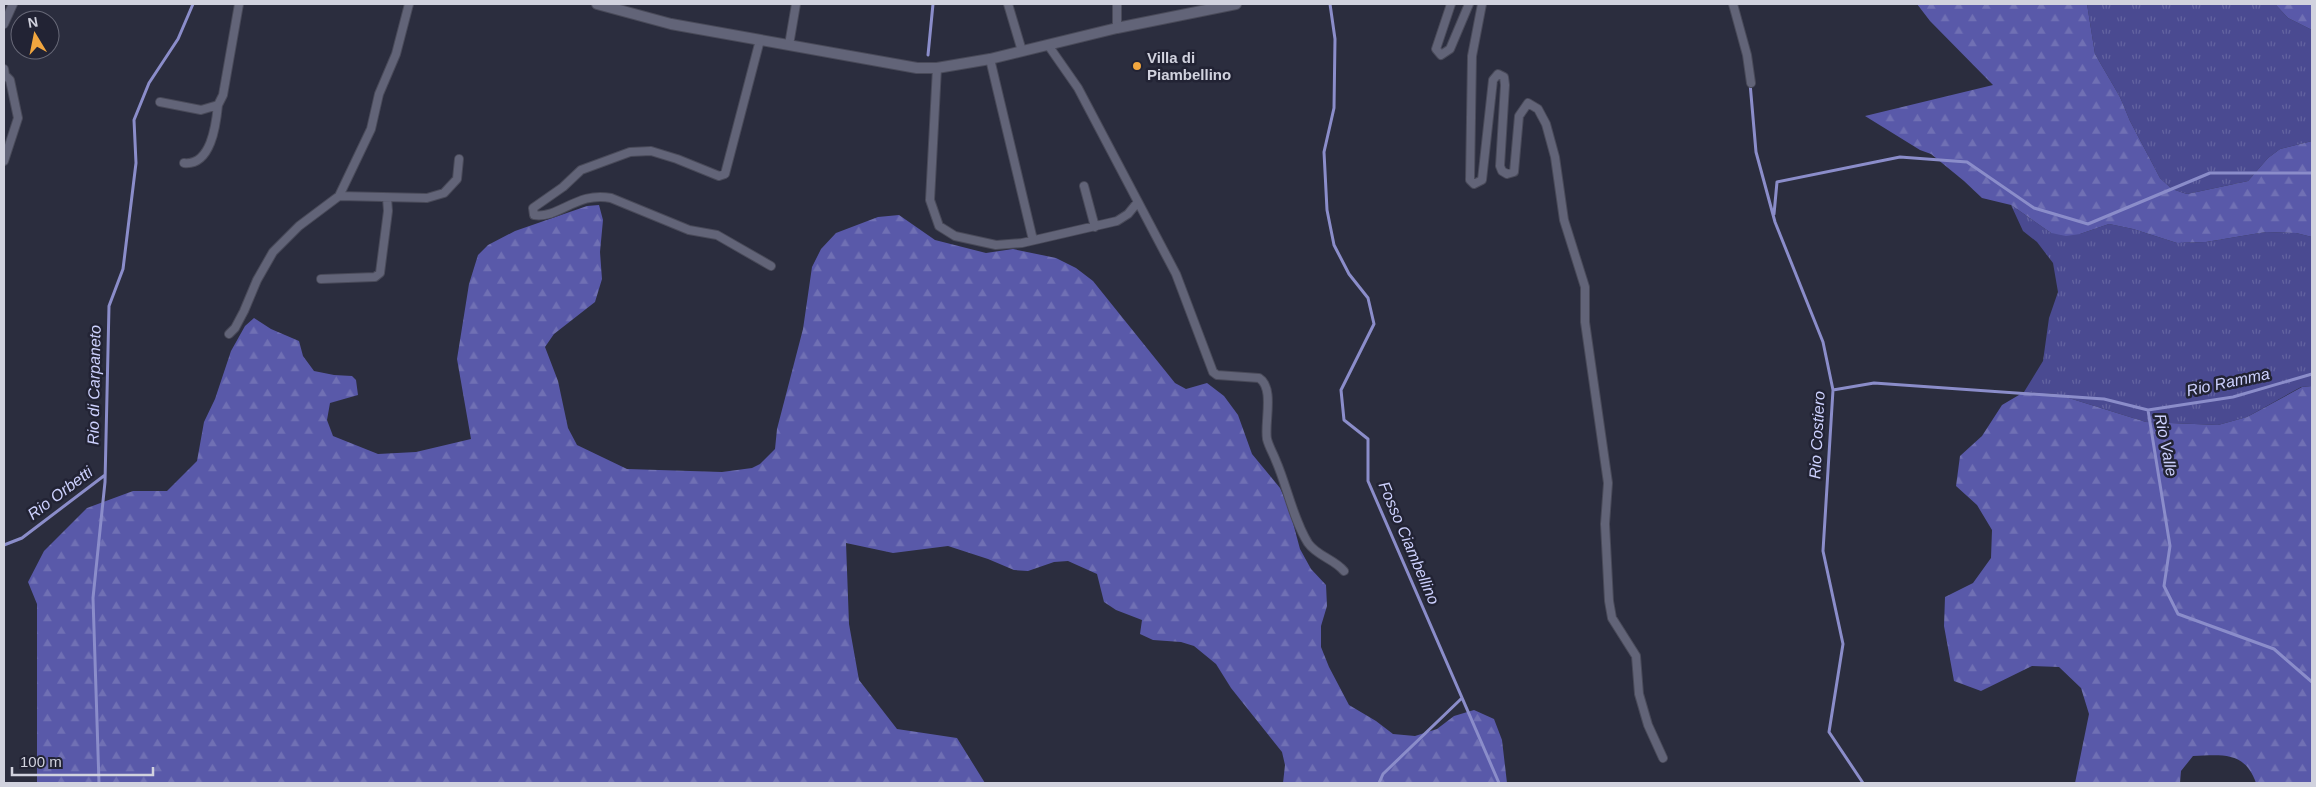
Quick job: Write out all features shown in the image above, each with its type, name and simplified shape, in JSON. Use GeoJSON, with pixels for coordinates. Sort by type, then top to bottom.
{"type":"FeatureCollection","features":[{"type":"Feature","properties":{"kind":"main road"},"geometry":{"type":"LineString","coordinates":[[598,4],[671,24],[916,68],[937,68],[990,59],[1117,28],[1236,4]]}},
{"type":"Feature","properties":{"kind":"street"},"geometry":{"type":"LineString","coordinates":[[4,24],[13,4]]}},
{"type":"Feature","properties":{"kind":"street"},"geometry":{"type":"LineString","coordinates":[[184,164],[192,164],[203,155],[216,126],[218,106],[222,95],[239,4]]}},
{"type":"Feature","properties":{"kind":"street"},"geometry":{"type":"LineString","coordinates":[[229,334],[235,328],[257,280],[274,252],[299,226],[339,196],[371,129],[379,94],[396,54],[409,4]]}},
{"type":"Feature","properties":{"kind":"street"},"geometry":{"type":"LineString","coordinates":[[789,45],[796,4]]}},
{"type":"Feature","properties":{"kind":"street"},"geometry":{"type":"LineString","coordinates":[[1008,4],[1022,51]]}},
{"type":"Feature","properties":{"kind":"street"},"geometry":{"type":"LineString","coordinates":[[1117,4],[1117,28]]}},
{"type":"Feature","properties":{"kind":"street"},"geometry":{"type":"LineString","coordinates":[[1451,4],[1436,49],[1441,55],[1450,49],[1469,4]]}},
{"type":"Feature","properties":{"kind":"street"},"geometry":{"type":"LineString","coordinates":[[1482,4],[1472,56],[1470,180],[1474,184],[1482,180],[1494,80],[1498,74],[1504,77],[1505,85],[1500,166],[1502,171],[1508,174],[1514,172],[1520,116],[1528,104],[1538,109],[1546,124],[1555,157],[1564,220],[1585,287],[1585,322],[1608,483],[1605,524],[1609,601],[1612,618],[1636,656],[1639,694],[1648,725],[1663,758]]}},
{"type":"Feature","properties":{"kind":"street"},"geometry":{"type":"LineString","coordinates":[[1733,4],[1747,55],[1751,82]]}},
{"type":"Feature","properties":{"kind":"street"},"geometry":{"type":"LineString","coordinates":[[760,40],[725,174],[718,176],[677,159],[651,151],[630,152],[582,170],[564,188],[533,208],[534,215],[538,216],[550,213],[587,197],[610,198],[689,230],[717,235],[771,266]]}},
{"type":"Feature","properties":{"kind":"street"},"geometry":{"type":"LineString","coordinates":[[1048,45],[1078,88],[1176,274],[1213,372],[1217,375],[1259,378],[1264,381],[1267,390],[1268,412],[1265,429],[1267,441],[1294,509],[1309,544],[1324,557],[1337,563],[1344,571]]}},
{"type":"Feature","properties":{"kind":"street"},"geometry":{"type":"LineString","coordinates":[[990,59],[1033,240]]}},
{"type":"Feature","properties":{"kind":"street"},"geometry":{"type":"LineString","coordinates":[[937,68],[930,200],[939,226],[955,236],[996,244],[1033,240],[1096,228],[1117,221],[1128,214],[1137,203]]}},
{"type":"Feature","properties":{"kind":"street"},"geometry":{"type":"LineString","coordinates":[[4,69],[5,76],[10,80],[18,118],[4,161]]}},
{"type":"Feature","properties":{"kind":"street"},"geometry":{"type":"LineString","coordinates":[[160,102],[201,110],[218,106]]}},
{"type":"Feature","properties":{"kind":"street"},"geometry":{"type":"LineString","coordinates":[[339,196],[387,198],[427,198],[439,196],[457,179],[459,158]]}},
{"type":"Feature","properties":{"kind":"street"},"geometry":{"type":"LineString","coordinates":[[1084,186],[1096,228]]}},
{"type":"Feature","properties":{"kind":"street"},"geometry":{"type":"LineString","coordinates":[[320,279],[375,278],[380,273],[388,211],[387,198]]}},
{"type":"Feature","properties":{"kind":"green space"},"geometry":{"type":"Polygon","coordinates":[[[1917,4],[2087,4],[2095,54],[2120,97],[2130,121],[2160,178],[2172,189],[2187,194],[2248,181],[2268,158],[2280,149],[2312,141],[2312,237],[2296,233],[2266,232],[2206,242],[2177,243],[2133,229],[2109,224],[2080,234],[2066,236],[2051,233],[2011,205],[1982,198],[1931,154],[1920,150],[1865,116],[1993,85],[1930,21],[1917,4]]]}},
{"type":"Feature","properties":{"kind":"green space"},"geometry":{"type":"Polygon","coordinates":[[[2087,4],[2275,4],[2288,18],[2312,30],[2312,141],[2280,149],[2268,158],[2248,181],[2187,194],[2172,189],[2160,178],[2130,121],[2120,97],[2095,54],[2087,4]]]}},
{"type":"Feature","properties":{"kind":"green space"},"geometry":{"type":"Polygon","coordinates":[[[2275,4],[2312,4],[2312,30],[2288,18],[2275,4]]]}},
{"type":"Feature","properties":{"kind":"green space"},"geometry":{"type":"Polygon","coordinates":[[[599,205],[603,220],[600,252],[602,279],[595,302],[554,334],[545,347],[558,381],[568,428],[577,445],[627,469],[722,472],[752,468],[760,464],[775,449],[777,429],[803,329],[812,267],[821,249],[836,233],[878,217],[899,215],[935,240],[986,253],[1013,249],[1056,258],[1076,268],[1093,281],[1175,383],[1186,389],[1207,383],[1224,396],[1238,415],[1252,454],[1280,488],[1289,508],[1300,549],[1311,569],[1326,585],[1327,606],[1321,626],[1321,647],[1349,705],[1393,734],[1415,736],[1437,729],[1454,716],[1474,710],[1494,719],[1502,740],[1507,783],[1283,783],[1285,765],[1282,752],[1231,688],[1216,664],[1194,646],[1181,642],[1153,640],[1140,634],[1142,620],[1116,610],[1104,602],[1097,574],[1068,561],[1054,562],[1028,571],[1014,570],[948,546],[893,553],[846,543],[849,624],[859,680],[897,729],[957,738],[985,783],[37,783],[37,604],[28,582],[44,551],[87,508],[133,491],[167,491],[197,461],[204,422],[215,399],[231,351],[245,326],[254,318],[271,329],[299,341],[303,356],[314,371],[352,376],[356,380],[358,395],[330,403],[327,420],[333,436],[378,454],[416,452],[471,439],[457,359],[469,284],[478,255],[488,245],[515,231],[587,206],[599,205]]]}},
{"type":"Feature","properties":{"kind":"green space"},"geometry":{"type":"Polygon","coordinates":[[[2011,205],[2051,233],[2080,234],[2109,224],[2133,229],[2177,243],[2206,242],[2266,232],[2296,233],[2312,237],[2312,386],[2301,387],[2247,417],[2218,425],[2146,422],[2056,394],[2024,392],[2043,361],[2049,318],[2058,292],[2053,263],[2037,242],[2023,231],[2011,205]]]}},
{"type":"Feature","properties":{"kind":"green space"},"geometry":{"type":"Polygon","coordinates":[[[2312,386],[2312,783],[2256,783],[2246,765],[2239,760],[2214,755],[2193,756],[2181,771],[2180,783],[2075,783],[2089,714],[2081,688],[2059,667],[2032,666],[1981,691],[1954,681],[1944,626],[1945,597],[1973,583],[1991,558],[1992,530],[1977,505],[1956,486],[1960,456],[1982,436],[2002,405],[2024,392],[2056,394],[2146,422],[2218,425],[2247,417],[2302,387],[2312,386]]]}},
{"type":"Feature","properties":{"kind":"waterway","name":"Rio di Carpaneto"},"geometry":{"type":"LineString","coordinates":[[99,783],[93,598],[105,482],[109,306],[123,269],[136,163],[134,120],[149,83],[178,39],[193,4]]}},
{"type":"Feature","properties":{"kind":"waterway"},"geometry":{"type":"LineString","coordinates":[[928,55],[933,4]]}},
{"type":"Feature","properties":{"kind":"waterway","name":"Fosso Ciambellino"},"geometry":{"type":"LineString","coordinates":[[1330,4],[1335,39],[1334,108],[1324,152],[1327,210],[1334,245],[1349,274],[1368,298],[1374,324],[1341,390],[1344,420],[1368,439],[1368,481],[1499,783]]}},
{"type":"Feature","properties":{"kind":"waterway","name":"Rio Costiero"},"geometry":{"type":"LineString","coordinates":[[1750,83],[1756,152],[1775,222],[1823,342],[1833,390],[1823,551],[1843,644],[1829,732],[1863,783]]}},
{"type":"Feature","properties":{"kind":"waterway"},"geometry":{"type":"LineString","coordinates":[[1774,214],[1777,182],[1900,157],[1967,162],[2034,208],[2088,224],[2210,173],[2312,173]]}},
{"type":"Feature","properties":{"kind":"waterway","name":"Rio Valle"},"geometry":{"type":"LineString","coordinates":[[1833,390],[1874,383],[2104,399],[2148,410],[2233,397],[2312,374]]}},
{"type":"Feature","properties":{"kind":"waterway","name":"Rio Valle"},"geometry":{"type":"LineString","coordinates":[[2148,410],[2170,546],[2164,586],[2178,614],[2274,649],[2312,682]]}},
{"type":"Feature","properties":{"kind":"waterway","name":"Rio Orbetti"},"geometry":{"type":"LineString","coordinates":[[4,545],[22,538],[105,475]]}},
{"type":"Feature","properties":{"kind":"waterway"},"geometry":{"type":"LineString","coordinates":[[1379,783],[1383,774],[1462,698]]}},
{"type":"Feature","properties":{"kind":"place","name":"Villa di Piambellino"},"geometry":{"type":"Point","coordinates":[1137,66]}},
{"type":"Feature","properties":{"kind":"water label","name":"Rio Ramma"},"geometry":{"type":"Point","coordinates":[2228,382]}}]}
